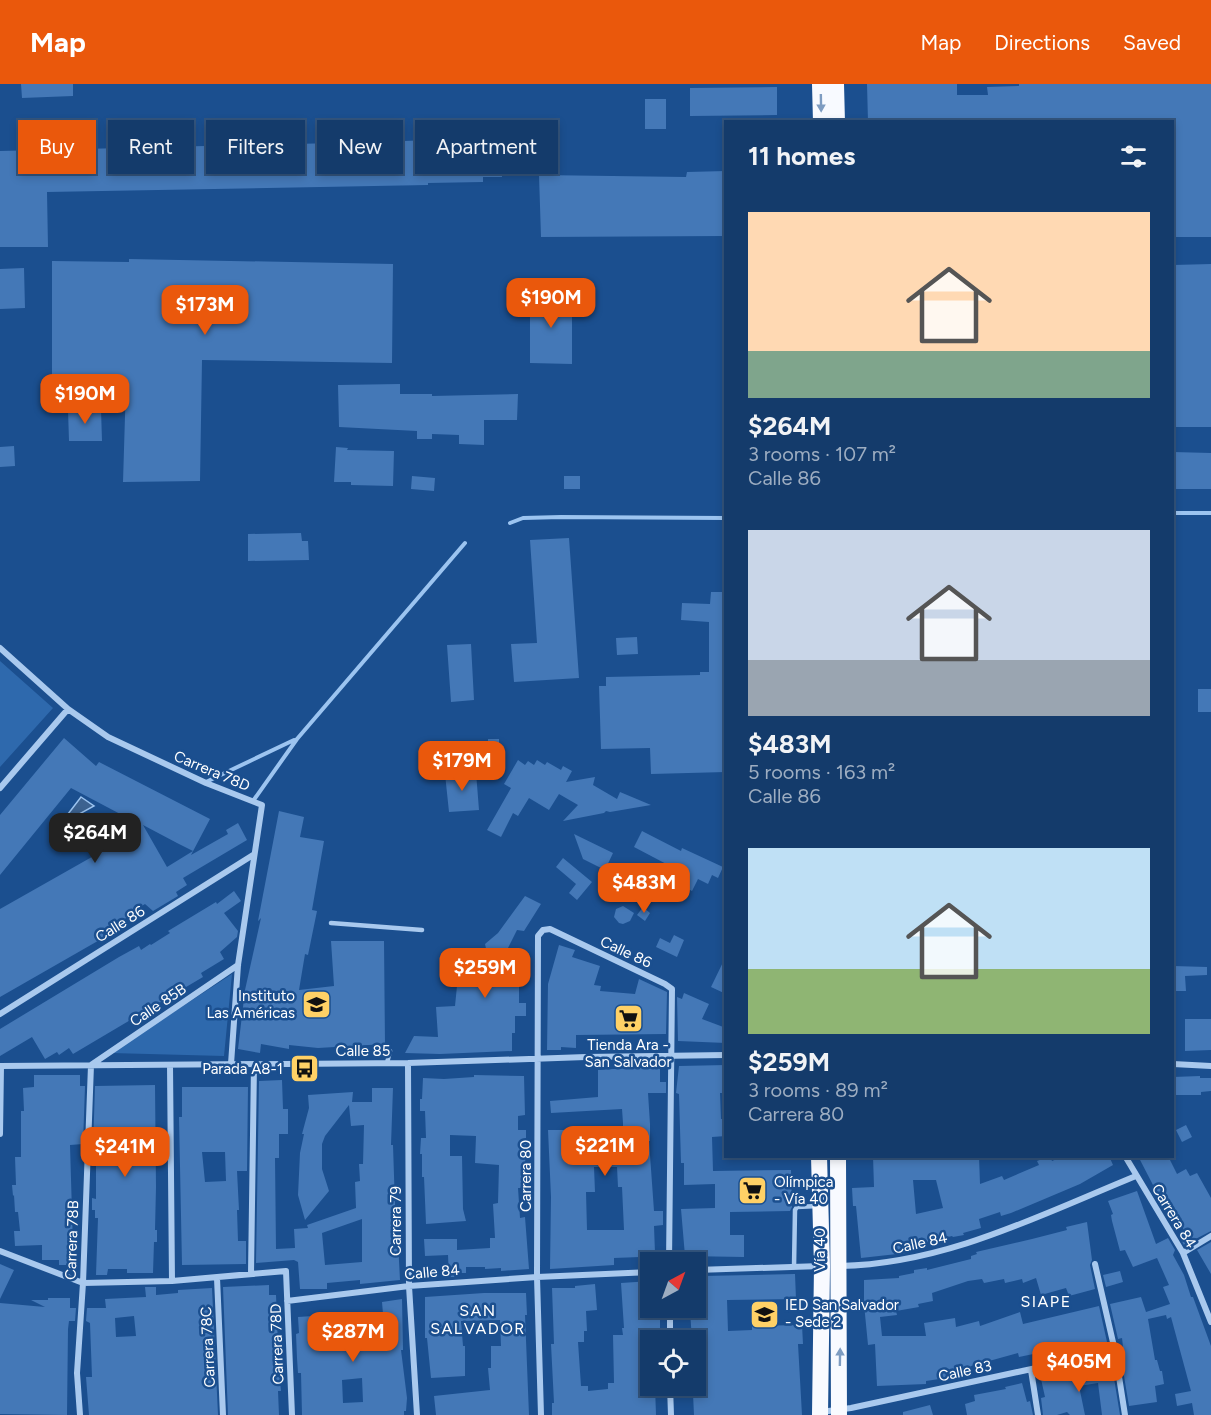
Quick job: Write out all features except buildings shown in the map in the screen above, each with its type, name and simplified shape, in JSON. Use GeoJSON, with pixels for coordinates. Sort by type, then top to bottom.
{"type":"FeatureCollection","features":[{"type":"Feature","properties":{"kind":"highway"},"geometry":{"type":"LineString","coordinates":[[820,84],[821,120]]}},
{"type":"Feature","properties":{"kind":"highway"},"geometry":{"type":"LineString","coordinates":[[837,84],[837,120]]}},
{"type":"Feature","properties":{"kind":"highway","name":"Vía 40"},"geometry":{"type":"LineString","coordinates":[[819,1158],[820,1206],[840,1340],[838,1413]]}},
{"type":"Feature","properties":{"kind":"highway","name":"Vía 40"},"geometry":{"type":"LineString","coordinates":[[820,1414],[838,1158]]}},
{"type":"Feature","properties":{"kind":"street","name":"Carrera 78D"},"geometry":{"type":"LineString","coordinates":[[0,648],[68,709],[108,737],[206,783],[262,805],[238,966],[231,1064]]}},
{"type":"Feature","properties":{"kind":"street"},"geometry":{"type":"LineString","coordinates":[[0,788],[68,709]]}},
{"type":"Feature","properties":{"kind":"street","name":"Calle 86"},"geometry":{"type":"LineString","coordinates":[[0,1014],[254,855]]}},
{"type":"Feature","properties":{"kind":"street","name":"Calle 86"},"geometry":{"type":"LineString","coordinates":[[538,936],[543,930],[550,929],[672,989],[670,1055]]}},
{"type":"Feature","properties":{"kind":"street","name":"Carrera 80"},"geometry":{"type":"LineString","coordinates":[[538,936],[537,1277],[542,1415]]}},
{"type":"Feature","properties":{"kind":"street","name":"Calle 85B"},"geometry":{"type":"LineString","coordinates":[[91,1065],[238,966]]}},
{"type":"Feature","properties":{"kind":"street"},"geometry":{"type":"LineString","coordinates":[[669,1252],[670,1055]]}},
{"type":"Feature","properties":{"kind":"street","name":"Calle 85"},"geometry":{"type":"LineString","coordinates":[[1,1066],[408,1063],[724,1055]]}},
{"type":"Feature","properties":{"kind":"street","name":"Carrera 79"},"geometry":{"type":"LineString","coordinates":[[408,1063],[409,1286],[417,1415]]}},
{"type":"Feature","properties":{"kind":"street"},"geometry":{"type":"LineString","coordinates":[[0,1251],[83,1283],[172,1281],[251,1274],[254,1064]]}},
{"type":"Feature","properties":{"kind":"street"},"geometry":{"type":"LineString","coordinates":[[1174,1064],[1211,1066]]}},
{"type":"Feature","properties":{"kind":"street","name":"Carrera 78B"},"geometry":{"type":"LineString","coordinates":[[80,1415],[77,1373],[83,1283],[91,1065]]}},
{"type":"Feature","properties":{"kind":"street"},"geometry":{"type":"LineString","coordinates":[[170,1065],[172,1281]]}},
{"type":"Feature","properties":{"kind":"street"},"geometry":{"type":"LineString","coordinates":[[0,1134],[1,1066]]}},
{"type":"Feature","properties":{"kind":"street","name":"Carrera 84"},"geometry":{"type":"LineString","coordinates":[[1126,1158],[1183,1253],[1211,1322]]}},
{"type":"Feature","properties":{"kind":"street","name":"Calle 84"},"geometry":{"type":"LineString","coordinates":[[706,1270],[862,1266],[920,1258],[978,1241],[1136,1176]]}},
{"type":"Feature","properties":{"kind":"street"},"geometry":{"type":"LineString","coordinates":[[1183,1253],[1211,1236]]}},
{"type":"Feature","properties":{"kind":"street"},"geometry":{"type":"LineString","coordinates":[[1095,1264],[1125,1415]]}},
{"type":"Feature","properties":{"kind":"street","name":"Carrera 78D"},"geometry":{"type":"LineString","coordinates":[[251,1274],[286,1271],[292,1415]]}},
{"type":"Feature","properties":{"kind":"street","name":"Calle 84"},"geometry":{"type":"LineString","coordinates":[[287,1301],[409,1286],[640,1272]]}},
{"type":"Feature","properties":{"kind":"street","name":"Carrera 78C"},"geometry":{"type":"LineString","coordinates":[[217,1278],[223,1415]]}},
{"type":"Feature","properties":{"kind":"street","name":"Calle 83"},"geometry":{"type":"LineString","coordinates":[[820,1414],[838,1413],[1114,1352]]}},
{"type":"Feature","properties":{"kind":"street"},"geometry":{"type":"LineString","coordinates":[[1031,1370],[1038,1415]]}},
{"type":"Feature","properties":{"kind":"street"},"geometry":{"type":"LineString","coordinates":[[670,1396],[671,1415]]}},
{"type":"Feature","properties":{"kind":"lane"},"geometry":{"type":"LineString","coordinates":[[331,923],[422,930]]}},
{"type":"Feature","properties":{"kind":"lane"},"geometry":{"type":"LineString","coordinates":[[387,1063],[390,1052]]}},
{"type":"Feature","properties":{"kind":"lane"},"geometry":{"type":"LineString","coordinates":[[794,1267],[795,1210],[820,1206]]}},
{"type":"Feature","properties":{"kind":"shaded area"},"geometry":{"type":"Polygon","coordinates":[[[0,661],[53,708],[0,767],[0,661]]]}},
{"type":"Feature","properties":{"kind":"shaded area"},"geometry":{"type":"Polygon","coordinates":[[[81,797],[94,806],[74,817],[68,814],[81,797]]]}},
{"type":"Feature","properties":{"kind":"shaded area"},"geometry":{"type":"Polygon","coordinates":[[[232,974],[224,1056],[111,1053],[232,974]]]}},
{"type":"Feature","properties":{"kind":"waterway"},"geometry":{"type":"LineString","coordinates":[[1174,513],[1211,513]]}},
{"type":"Feature","properties":{"kind":"waterway"},"geometry":{"type":"LineString","coordinates":[[510,523],[523,518],[561,517],[724,518]]}},
{"type":"Feature","properties":{"kind":"waterway"},"geometry":{"type":"LineString","coordinates":[[253,801],[297,739],[465,543]]}},
{"type":"Feature","properties":{"kind":"waterway"},"geometry":{"type":"LineString","coordinates":[[206,782],[294,740]]}},
{"type":"Feature","properties":{"kind":"place","name":"Instituto Las Américas"},"geometry":{"type":"Point","coordinates":[316,1005]}},
{"type":"Feature","properties":{"kind":"place","name":"Tienda Ara - San Salvador"},"geometry":{"type":"Point","coordinates":[628,1018]}},
{"type":"Feature","properties":{"kind":"place","name":"Parada A8-1"},"geometry":{"type":"Point","coordinates":[304,1069]}},
{"type":"Feature","properties":{"kind":"place","name":"Olímpica - Vía 40"},"geometry":{"type":"Point","coordinates":[753,1191]}},
{"type":"Feature","properties":{"kind":"place","name":"IED San Salvador - Sede 2"},"geometry":{"type":"Point","coordinates":[764,1314]}},
{"type":"Feature","properties":{"kind":"district","name":"SIAPE"},"geometry":{"type":"Point","coordinates":[1046,1301]}},
{"type":"Feature","properties":{"kind":"district","name":"SAN SALVADOR"},"geometry":{"type":"Point","coordinates":[478,1319]}}]}
